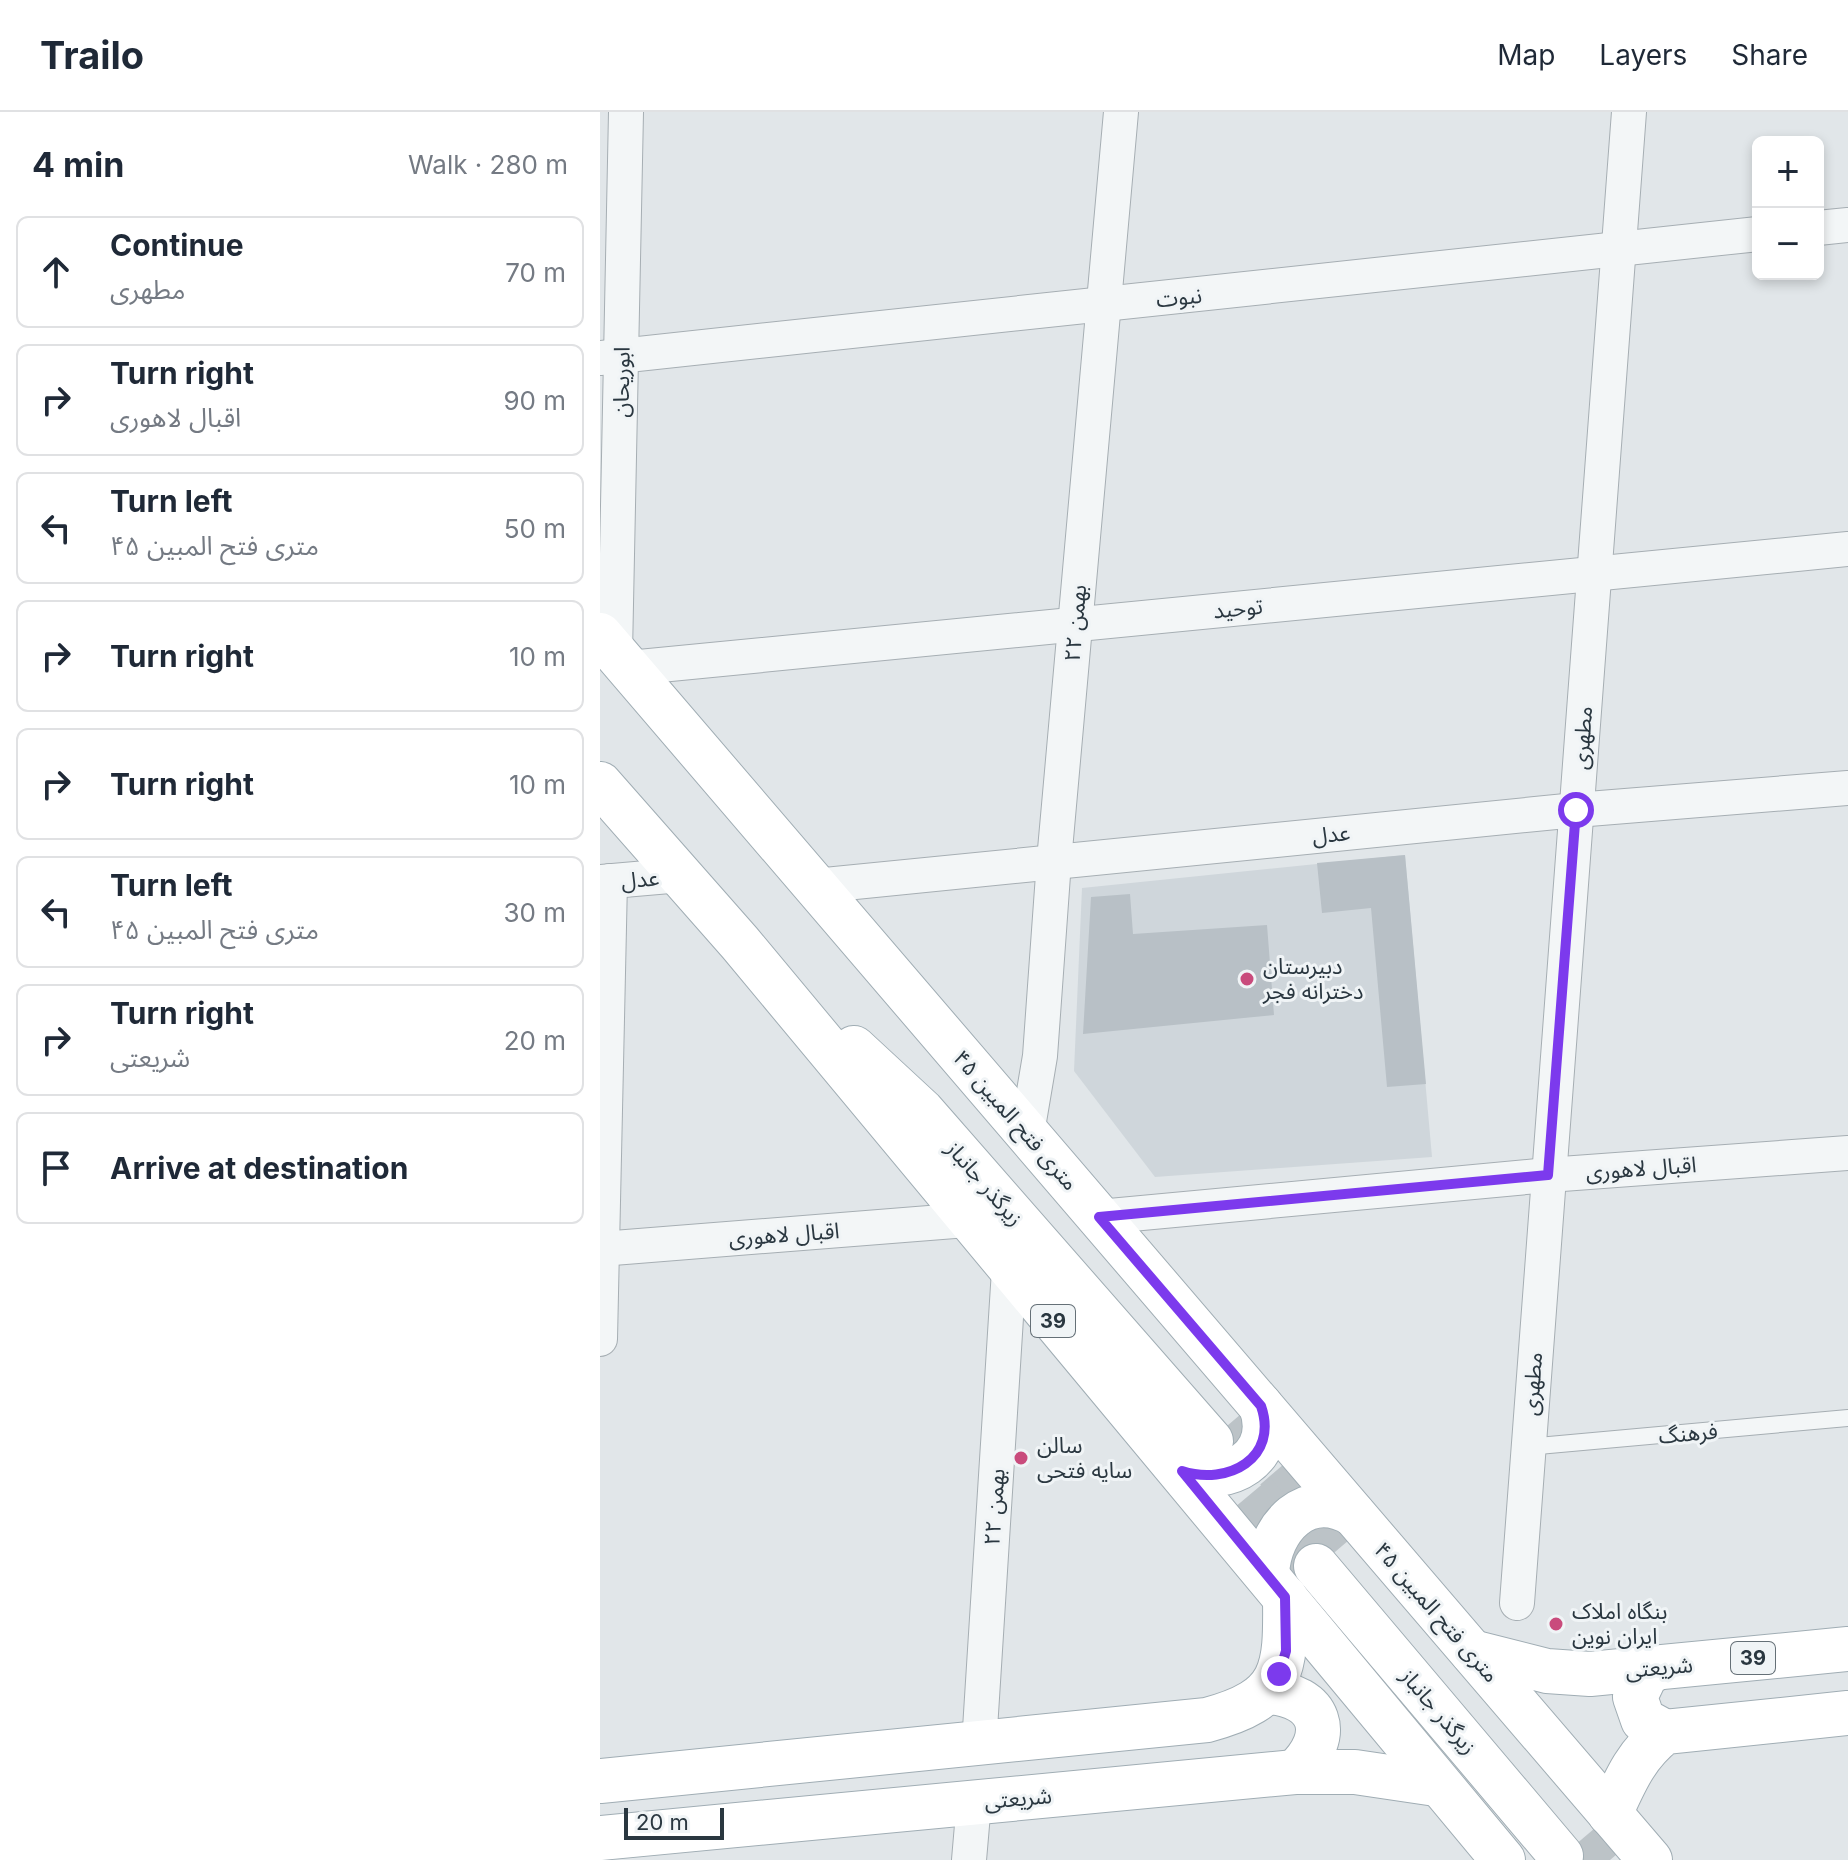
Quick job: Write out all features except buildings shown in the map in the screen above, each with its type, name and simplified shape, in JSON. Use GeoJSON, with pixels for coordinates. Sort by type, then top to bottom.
{"type":"FeatureCollection","features":[{"type":"Feature","properties":{"kind":"main road","name":"۴۵ متری فتح المبین"},"geometry":{"type":"LineString","coordinates":[[611,652],[1099,1217],[1222,1435],[1276,1586],[1436,1784],[1503,1860]]}},
{"type":"Feature","properties":{"kind":"main road","name":"۴۵ متری فتح المبین"},"geometry":{"type":"LineString","coordinates":[[600,784],[740,943],[1009,1270],[1222,1435],[1337,1542],[1472,1652],[1612,1843]]}},
{"type":"Feature","properties":{"kind":"main road","name":"زیرگذر جانباز"},"geometry":{"type":"LineString","coordinates":[[815,886],[952,1087],[1222,1435]]}},
{"type":"Feature","properties":{"kind":"main road","name":"زیرگذر جانباز"},"geometry":{"type":"LineString","coordinates":[[740,943],[922,1111],[1222,1435]]}},
{"type":"Feature","properties":{"kind":"main road"},"geometry":{"type":"LineString","coordinates":[[600,1781],[979,1745],[1207,1720],[1239,1711],[1267,1692],[1279,1674],[1286,1651],[1268,1553],[1273,1542],[1296,1515],[1317,1504],[1335,1504],[1337,1542]]}},
{"type":"Feature","properties":{"kind":"main road","name":"زیرگذر جانباز"},"geometry":{"type":"LineString","coordinates":[[1337,1542],[1612,1843]]}},
{"type":"Feature","properties":{"kind":"main road","name":"شریعتی"},"geometry":{"type":"LineString","coordinates":[[1472,1652],[1547,1671],[1590,1674],[1848,1649]]}},
{"type":"Feature","properties":{"kind":"main road"},"geometry":{"type":"LineString","coordinates":[[1657,1668],[1646,1674],[1635,1697],[1643,1720],[1665,1732]]}},
{"type":"Feature","properties":{"kind":"main road"},"geometry":{"type":"LineString","coordinates":[[1267,1692],[1291,1693],[1311,1708],[1319,1732],[1313,1755],[1295,1772]]}},
{"type":"Feature","properties":{"kind":"main road"},"geometry":{"type":"LineString","coordinates":[[1612,1843],[1631,1767],[1645,1748],[1665,1732],[1848,1713]]}},
{"type":"Feature","properties":{"kind":"main road","name":"شریعتی"},"geometry":{"type":"LineString","coordinates":[[600,1838],[1295,1772],[1355,1772],[1436,1784]]}},
{"type":"Feature","properties":{"kind":"street","name":"ابوریحان"},"geometry":{"type":"LineString","coordinates":[[611,652],[611,357],[626,112]]}},
{"type":"Feature","properties":{"kind":"street","name":"۲۲ بهمن"},"geometry":{"type":"LineString","coordinates":[[1027,1133],[1040,1056],[1054,861],[1121,112]]}},
{"type":"Feature","properties":{"kind":"street","name":"مطهری"},"geometry":{"type":"LineString","coordinates":[[1517,1603],[1629,112]]}},
{"type":"Feature","properties":{"kind":"street"},"geometry":{"type":"LineString","coordinates":[[1824,227],[1848,225]]}},
{"type":"Feature","properties":{"kind":"street","name":"نبوت"},"geometry":{"type":"LineString","coordinates":[[611,357],[1752,235]]}},
{"type":"Feature","properties":{"kind":"street","name":"توحید"},"geometry":{"type":"LineString","coordinates":[[611,652],[1075,625],[1848,549]]}},
{"type":"Feature","properties":{"kind":"street","name":"عدل"},"geometry":{"type":"LineString","coordinates":[[815,886],[1576,810],[1848,788]]}},
{"type":"Feature","properties":{"kind":"street","name":"عدل"},"geometry":{"type":"LineString","coordinates":[[605,882],[681,875]]}},
{"type":"Feature","properties":{"kind":"street"},"geometry":{"type":"LineString","coordinates":[[600,1339],[605,882]]}},
{"type":"Feature","properties":{"kind":"street","name":"اقبال لاهوری"},"geometry":{"type":"LineString","coordinates":[[1099,1217],[1548,1175],[1848,1153]]}},
{"type":"Feature","properties":{"kind":"street","name":"اقبال لاهوری"},"geometry":{"type":"LineString","coordinates":[[601,1248],[967,1220]]}},
{"type":"Feature","properties":{"kind":"street","name":"۲۲ بهمن"},"geometry":{"type":"LineString","coordinates":[[979,1745],[1009,1270]]}},
{"type":"Feature","properties":{"kind":"street"},"geometry":{"type":"LineString","coordinates":[[969,1860],[974,1802]]}},
{"type":"Feature","properties":{"kind":"lane","name":"فرهنگ"},"geometry":{"type":"LineString","coordinates":[[1527,1447],[1848,1418]]}},
{"type":"Feature","properties":{"kind":"shaded area","name":"دبیرستان دخترانه فجر"},"geometry":{"type":"Polygon","coordinates":[[[1405,855],[1432,1157],[1155,1177],[1074,1071],[1082,888],[1405,855]]]}},
{"type":"Feature","properties":{"kind":"tunnel"},"geometry":{"type":"LineString","coordinates":[[1234,1420],[1342,1546]]}},
{"type":"Feature","properties":{"kind":"tunnel"},"geometry":{"type":"LineString","coordinates":[[1211,1441],[1316,1566]]}},
{"type":"Feature","properties":{"kind":"tunnel"},"geometry":{"type":"LineString","coordinates":[[1588,1834],[1610,1860]]}},
{"type":"Feature","properties":{"kind":"place","name":"دبیرستان دخترانه فجر"},"geometry":{"type":"Point","coordinates":[1247,979]}},
{"type":"Feature","properties":{"kind":"place","name":"سالن سایه فتحی"},"geometry":{"type":"Point","coordinates":[1021,1458]}},
{"type":"Feature","properties":{"kind":"place","name":"بنگاه املاک ایران نوین"},"geometry":{"type":"Point","coordinates":[1556,1624]}},
{"type":"Feature","properties":{"kind":"route"},"geometry":{"type":"LineString","coordinates":[[1279,1674],[1286,1651],[1285,1597],[1182,1471],[1204,1478],[1227,1474],[1248,1462],[1263,1444],[1267,1425],[1261,1406],[1099,1217],[1548,1175],[1576,810]]}}]}
